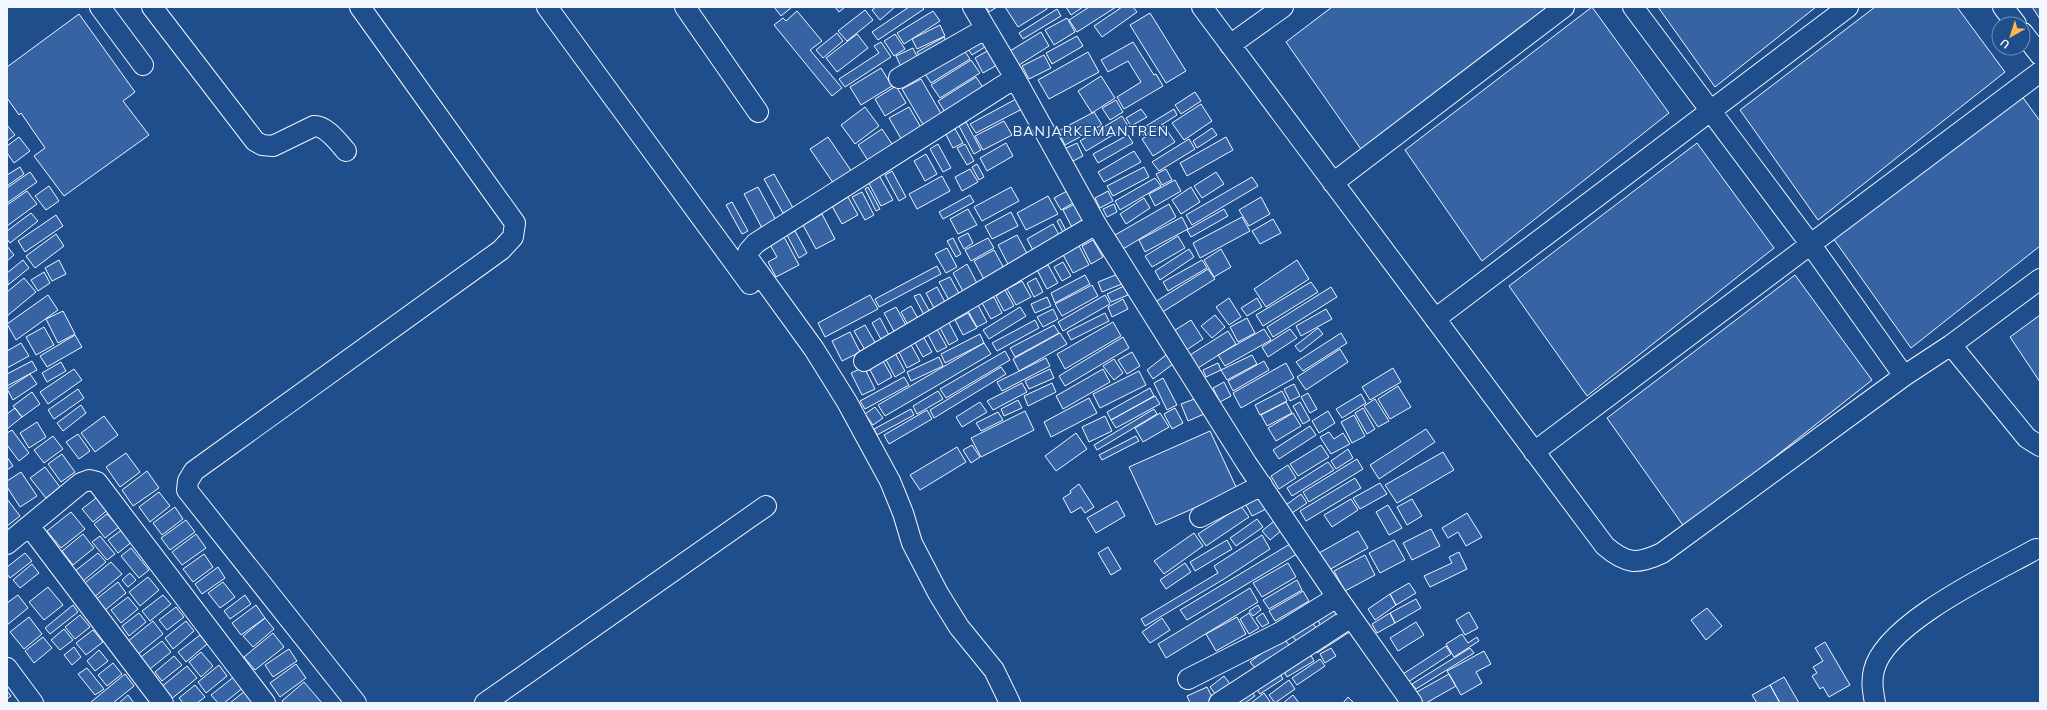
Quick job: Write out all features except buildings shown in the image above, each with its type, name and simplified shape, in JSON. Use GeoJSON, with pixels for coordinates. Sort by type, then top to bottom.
{"type":"FeatureCollection","features":[{"type":"Feature","properties":{"kind":"street"},"geometry":{"type":"LineString","coordinates":[[100,7],[143,65]]}},
{"type":"Feature","properties":{"kind":"street"},"geometry":{"type":"LineString","coordinates":[[152,7],[255,141],[262,145],[273,146],[314,126],[320,126],[326,130],[346,151]]}},
{"type":"Feature","properties":{"kind":"street"},"geometry":{"type":"LineString","coordinates":[[356,703],[187,490],[188,481],[194,471],[501,250],[513,237],[515,223],[360,7]]}},
{"type":"Feature","properties":{"kind":"street"},"geometry":{"type":"LineString","coordinates":[[547,7],[767,307]]}},
{"type":"Feature","properties":{"kind":"street"},"geometry":{"type":"LineString","coordinates":[[685,7],[758,112]]}},
{"type":"Feature","properties":{"kind":"street"},"geometry":{"type":"LineString","coordinates":[[973,7],[1015,78],[1096,224],[1262,485],[1337,597],[1412,703]]}},
{"type":"Feature","properties":{"kind":"street"},"geometry":{"type":"LineString","coordinates":[[1202,7],[1605,546],[1614,554],[1629,561],[1645,561],[1662,553],[1904,376],[1951,345],[2040,279]]}},
{"type":"Feature","properties":{"kind":"street"},"geometry":{"type":"LineString","coordinates":[[1230,45],[1283,7]]}},
{"type":"Feature","properties":{"kind":"street"},"geometry":{"type":"LineString","coordinates":[[1333,183],[1564,7]]}},
{"type":"Feature","properties":{"kind":"street"},"geometry":{"type":"LineString","coordinates":[[1633,7],[1811,245],[1904,376]]}},
{"type":"Feature","properties":{"kind":"street"},"geometry":{"type":"LineString","coordinates":[[1435,319],[1848,7]]}},
{"type":"Feature","properties":{"kind":"street"},"geometry":{"type":"LineString","coordinates":[[2004,7],[2010,16]]}},
{"type":"Feature","properties":{"kind":"street"},"geometry":{"type":"LineString","coordinates":[[899,78],[986,29]]}},
{"type":"Feature","properties":{"kind":"street"},"geometry":{"type":"LineString","coordinates":[[2031,43],[2040,55]]}},
{"type":"Feature","properties":{"kind":"street"},"geometry":{"type":"LineString","coordinates":[[1534,452],[2040,72]]}},
{"type":"Feature","properties":{"kind":"street"},"geometry":{"type":"LineString","coordinates":[[1010,703],[994,670],[959,627],[938,593],[912,543],[903,513],[890,482],[847,402],[814,349],[748,258],[748,252],[756,243],[1015,78]]}},
{"type":"Feature","properties":{"kind":"street"},"geometry":{"type":"LineString","coordinates":[[864,361],[1096,224]]}},
{"type":"Feature","properties":{"kind":"street"},"geometry":{"type":"LineString","coordinates":[[1951,345],[2027,438],[2040,446]]}},
{"type":"Feature","properties":{"kind":"street"},"geometry":{"type":"LineString","coordinates":[[7,544],[30,527],[81,483],[89,480],[97,482],[265,703]]}},
{"type":"Feature","properties":{"kind":"street"},"geometry":{"type":"LineString","coordinates":[[1200,517],[1262,485]]}},
{"type":"Feature","properties":{"kind":"street"},"geometry":{"type":"LineString","coordinates":[[485,703],[766,506]]}},
{"type":"Feature","properties":{"kind":"street"},"geometry":{"type":"LineString","coordinates":[[30,527],[163,703]]}},
{"type":"Feature","properties":{"kind":"street"},"geometry":{"type":"LineString","coordinates":[[1875,703],[1872,690],[1874,669],[1884,649],[1905,628],[1948,597],[2036,549]]}},
{"type":"Feature","properties":{"kind":"street"},"geometry":{"type":"LineString","coordinates":[[1188,680],[1279,633],[1337,597]]}},
{"type":"Feature","properties":{"kind":"street"},"geometry":{"type":"LineString","coordinates":[[1219,703],[1352,617]]}},
{"type":"Feature","properties":{"kind":"street"},"geometry":{"type":"LineString","coordinates":[[7,668],[33,703]]}},
{"type":"Feature","properties":{"kind":"district","name":"BANJARKEMANTREN"},"geometry":{"type":"Point","coordinates":[1091,131]}}]}
